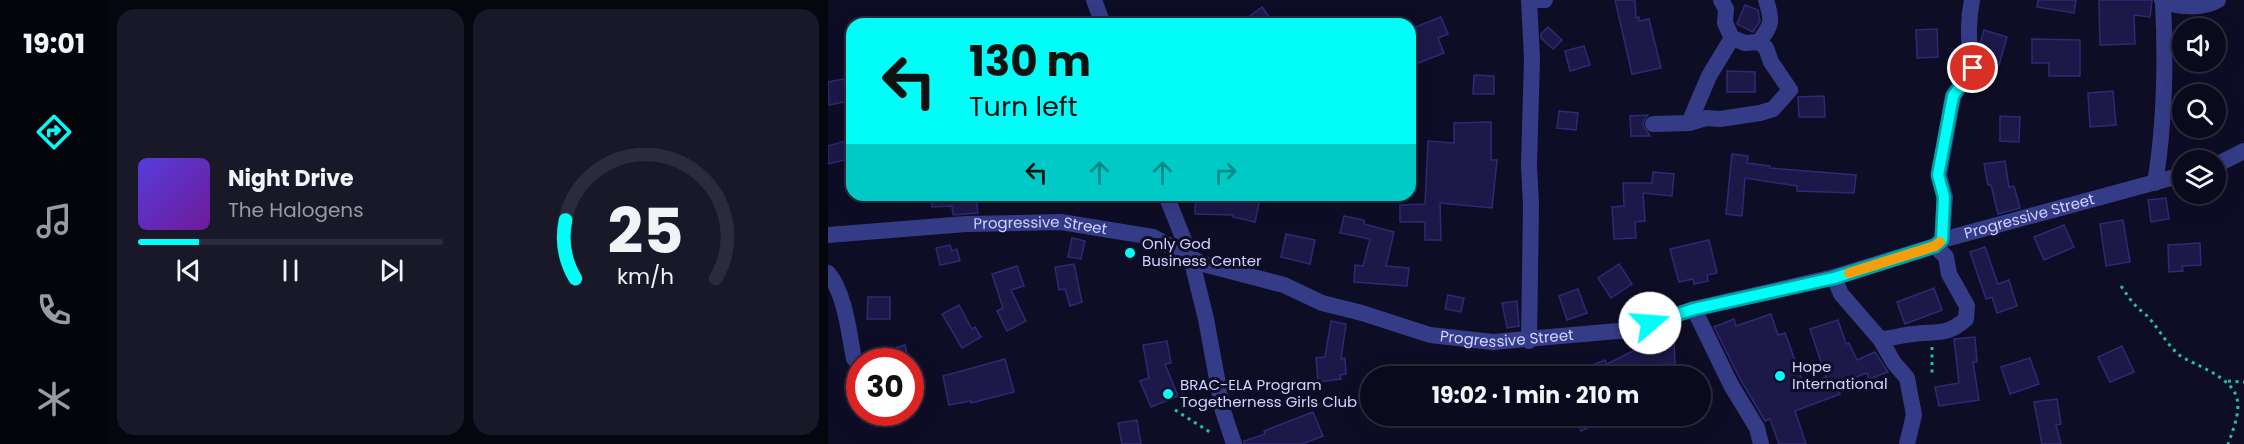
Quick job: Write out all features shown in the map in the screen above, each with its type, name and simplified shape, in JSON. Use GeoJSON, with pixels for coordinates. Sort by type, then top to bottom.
{"type":"FeatureCollection","features":[{"type":"Feature","properties":{"kind":"street"},"geometry":{"type":"LineString","coordinates":[[1094,0],[1101,18]]}},
{"type":"Feature","properties":{"kind":"street"},"geometry":{"type":"LineString","coordinates":[[1529,341],[1531,205],[1529,164],[1532,58],[1529,0],[1545,0]]}},
{"type":"Feature","properties":{"kind":"street"},"geometry":{"type":"LineString","coordinates":[[1653,124],[1689,123],[1706,118],[1720,119],[1773,109],[1790,90],[1771,62],[1766,48],[1759,42],[1745,43],[1732,38],[1725,23],[1726,9],[1721,0]]}},
{"type":"Feature","properties":{"kind":"street"},"geometry":{"type":"LineString","coordinates":[[1759,42],[1768,28],[1772,15],[1766,0]]}},
{"type":"Feature","properties":{"kind":"street"},"geometry":{"type":"LineString","coordinates":[[1880,339],[1914,334],[1944,333],[1957,327],[1966,319],[1967,306],[1949,274],[1946,257],[1939,243],[1944,197],[1938,175],[1953,96],[1973,68],[1968,46],[1968,19],[1972,0]]}},
{"type":"Feature","properties":{"kind":"street"},"geometry":{"type":"LineString","coordinates":[[2155,183],[2162,142],[2166,50],[2162,1],[2186,6],[2212,4],[2218,0]]}},
{"type":"Feature","properties":{"kind":"street"},"geometry":{"type":"LineString","coordinates":[[1689,123],[1709,76],[1732,38]]}},
{"type":"Feature","properties":{"kind":"street"},"geometry":{"type":"LineString","coordinates":[[2226,160],[2244,151]]}},
{"type":"Feature","properties":{"kind":"street","name":"Progressive Street"},"geometry":{"type":"LineString","coordinates":[[828,235],[966,224],[1061,222],[1153,237],[1203,264],[1284,285],[1322,303],[1362,312],[1430,335],[1493,342],[1529,341],[1629,330],[1694,309],[1834,278],[1939,243],[2172,178]]}},
{"type":"Feature","properties":{"kind":"street"},"geometry":{"type":"LineString","coordinates":[[1168,201],[1191,258],[1206,319],[1222,411],[1233,442]]}},
{"type":"Feature","properties":{"kind":"street"},"geometry":{"type":"LineString","coordinates":[[828,273],[834,280],[847,320],[852,348]]}},
{"type":"Feature","properties":{"kind":"street"},"geometry":{"type":"LineString","coordinates":[[1834,278],[1841,294],[1880,339],[1894,363],[1907,378],[1914,415],[1907,444]]}},
{"type":"Feature","properties":{"kind":"street"},"geometry":{"type":"LineString","coordinates":[[1694,309],[1731,385],[1757,428],[1761,444]]}},
{"type":"Feature","properties":{"kind":"path"},"geometry":{"type":"LineString","coordinates":[[2121,286],[2180,356],[2226,381],[2235,390],[2239,399],[2238,419],[2228,444]]}},
{"type":"Feature","properties":{"kind":"path"},"geometry":{"type":"LineString","coordinates":[[1929,334],[1932,346],[1932,372]]}},
{"type":"Feature","properties":{"kind":"path"},"geometry":{"type":"LineString","coordinates":[[2226,381],[2244,382]]}},
{"type":"Feature","properties":{"kind":"path"},"geometry":{"type":"LineString","coordinates":[[1175,410],[1210,433],[1233,442]]}},
{"type":"Feature","properties":{"kind":"building"},"geometry":{"type":"Polygon","coordinates":[[[1615,0],[1635,0],[1636,18],[1639,17],[1639,21],[1649,19],[1661,68],[1632,74],[1615,0]]]}},
{"type":"Feature","properties":{"kind":"building"},"geometry":{"type":"Polygon","coordinates":[[[2038,0],[2076,0],[2074,13],[2037,7],[2038,0]]]}},
{"type":"Feature","properties":{"kind":"building"},"geometry":{"type":"Polygon","coordinates":[[[2099,0],[2152,0],[2150,17],[2134,15],[2135,44],[2100,45],[2099,0]]]}},
{"type":"Feature","properties":{"kind":"building"},"geometry":{"type":"Polygon","coordinates":[[[1745,5],[1758,10],[1760,21],[1753,32],[1737,24],[1745,5]]]}},
{"type":"Feature","properties":{"kind":"building"},"geometry":{"type":"Polygon","coordinates":[[[1262,7],[1270,18],[1247,18],[1262,7]]]}},
{"type":"Feature","properties":{"kind":"building"},"geometry":{"type":"Polygon","coordinates":[[[1441,17],[1448,34],[1438,38],[1444,53],[1416,64],[1416,27],[1441,17]]]}},
{"type":"Feature","properties":{"kind":"building"},"geometry":{"type":"Polygon","coordinates":[[[1548,27],[1562,40],[1553,49],[1541,38],[1541,34],[1548,27]]]}},
{"type":"Feature","properties":{"kind":"building"},"geometry":{"type":"Polygon","coordinates":[[[1937,29],[1938,57],[1917,58],[1916,30],[1937,29]]]}},
{"type":"Feature","properties":{"kind":"building"},"geometry":{"type":"Polygon","coordinates":[[[1984,30],[2007,37],[1999,65],[1982,60],[1980,43],[1984,30]]]}},
{"type":"Feature","properties":{"kind":"building"},"geometry":{"type":"Polygon","coordinates":[[[2032,39],[2080,40],[2080,76],[2049,76],[2049,63],[2032,63],[2032,39]]]}},
{"type":"Feature","properties":{"kind":"building"},"geometry":{"type":"Polygon","coordinates":[[[1584,46],[1590,65],[1570,71],[1565,51],[1584,46]]]}},
{"type":"Feature","properties":{"kind":"building"},"geometry":{"type":"Polygon","coordinates":[[[1727,71],[1755,72],[1755,92],[1727,92],[1727,71]]]}},
{"type":"Feature","properties":{"kind":"building"},"geometry":{"type":"Polygon","coordinates":[[[1474,75],[1494,76],[1494,94],[1473,94],[1474,75]]]}},
{"type":"Feature","properties":{"kind":"building"},"geometry":{"type":"Polygon","coordinates":[[[844,79],[846,101],[829,105],[828,82],[844,79]]]}},
{"type":"Feature","properties":{"kind":"building"},"geometry":{"type":"Polygon","coordinates":[[[2113,91],[2116,125],[2090,127],[2088,93],[2113,91]]]}},
{"type":"Feature","properties":{"kind":"building"},"geometry":{"type":"Polygon","coordinates":[[[1824,96],[1825,117],[1799,117],[1798,97],[1824,96]]]}},
{"type":"Feature","properties":{"kind":"building"},"geometry":{"type":"Polygon","coordinates":[[[1559,111],[1578,113],[1576,130],[1557,128],[1559,111]]]}},
{"type":"Feature","properties":{"kind":"building"},"geometry":{"type":"Polygon","coordinates":[[[1648,115],[1643,125],[1650,136],[1631,136],[1630,116],[1648,115]]]}},
{"type":"Feature","properties":{"kind":"building"},"geometry":{"type":"Polygon","coordinates":[[[2000,116],[2020,117],[2019,142],[2000,141],[2000,116]]]}},
{"type":"Feature","properties":{"kind":"building"},"geometry":{"type":"Polygon","coordinates":[[[1491,122],[1491,160],[1497,160],[1492,208],[1440,203],[1441,240],[1425,240],[1425,222],[1400,222],[1400,205],[1425,204],[1428,141],[1454,143],[1454,123],[1491,122]]]}},
{"type":"Feature","properties":{"kind":"building"},"geometry":{"type":"Polygon","coordinates":[[[846,141],[846,160],[828,164],[828,146],[846,141]]]}},
{"type":"Feature","properties":{"kind":"building"},"geometry":{"type":"Polygon","coordinates":[[[1732,154],[1748,156],[1747,163],[1770,166],[1770,168],[1856,175],[1854,193],[1797,191],[1797,186],[1745,178],[1742,216],[1726,214],[1732,154]]]}},
{"type":"Feature","properties":{"kind":"building"},"geometry":{"type":"Polygon","coordinates":[[[2005,161],[2009,187],[2014,186],[2020,208],[1998,214],[1991,185],[1988,185],[1984,164],[2005,161]]]}},
{"type":"Feature","properties":{"kind":"building"},"geometry":{"type":"Polygon","coordinates":[[[1653,172],[1674,174],[1672,196],[1643,193],[1645,221],[1635,222],[1636,238],[1614,239],[1612,207],[1624,206],[1623,183],[1652,183],[1653,172]]]}},
{"type":"Feature","properties":{"kind":"building"},"geometry":{"type":"Polygon","coordinates":[[[2166,198],[2169,219],[2151,222],[2148,200],[2166,198]]]}},
{"type":"Feature","properties":{"kind":"building"},"geometry":{"type":"Polygon","coordinates":[[[932,201],[977,201],[978,213],[953,215],[952,206],[932,207],[932,201]]]}},
{"type":"Feature","properties":{"kind":"building"},"geometry":{"type":"Polygon","coordinates":[[[1196,201],[1259,201],[1255,222],[1233,217],[1233,215],[1195,214],[1196,201]]]}},
{"type":"Feature","properties":{"kind":"building"},"geometry":{"type":"Polygon","coordinates":[[[1344,216],[1364,220],[1364,224],[1394,232],[1386,266],[1409,268],[1407,286],[1354,282],[1355,265],[1363,266],[1370,239],[1340,233],[1344,216]]]}},
{"type":"Feature","properties":{"kind":"building"},"geometry":{"type":"Polygon","coordinates":[[[2123,220],[2130,262],[2106,266],[2100,224],[2123,220]]]}},
{"type":"Feature","properties":{"kind":"building"},"geometry":{"type":"Polygon","coordinates":[[[2064,225],[2074,247],[2044,260],[2034,237],[2064,225]]]}},
{"type":"Feature","properties":{"kind":"building"},"geometry":{"type":"Polygon","coordinates":[[[1286,234],[1315,240],[1310,264],[1281,257],[1286,234]]]}},
{"type":"Feature","properties":{"kind":"building"},"geometry":{"type":"Polygon","coordinates":[[[1072,238],[1085,241],[1081,259],[1068,257],[1072,238]]]}},
{"type":"Feature","properties":{"kind":"building"},"geometry":{"type":"Polygon","coordinates":[[[1709,240],[1717,273],[1707,275],[1708,281],[1694,284],[1693,279],[1679,282],[1670,249],[1709,240]]]}},
{"type":"Feature","properties":{"kind":"building"},"geometry":{"type":"Polygon","coordinates":[[[2200,243],[2201,265],[2182,266],[2183,271],[2169,272],[2168,245],[2200,243]]]}},
{"type":"Feature","properties":{"kind":"building"},"geometry":{"type":"Polygon","coordinates":[[[950,245],[952,251],[957,249],[960,261],[940,265],[936,248],[950,245]]]}},
{"type":"Feature","properties":{"kind":"building"},"geometry":{"type":"Polygon","coordinates":[[[1985,247],[1998,284],[2009,280],[2017,306],[1997,313],[1992,297],[1986,299],[1970,252],[1985,247]]]}},
{"type":"Feature","properties":{"kind":"building"},"geometry":{"type":"Polygon","coordinates":[[[1074,264],[1082,302],[1070,306],[1065,289],[1059,290],[1055,267],[1074,264]]]}},
{"type":"Feature","properties":{"kind":"building"},"geometry":{"type":"Polygon","coordinates":[[[1619,264],[1632,284],[1611,298],[1598,278],[1619,264]]]}},
{"type":"Feature","properties":{"kind":"building"},"geometry":{"type":"Polygon","coordinates":[[[1017,266],[1024,286],[1011,290],[1026,321],[1007,331],[997,311],[1003,308],[992,274],[1017,266]]]}},
{"type":"Feature","properties":{"kind":"building"},"geometry":{"type":"Polygon","coordinates":[[[1934,288],[1942,310],[1905,324],[1897,302],[1934,288]]]}},
{"type":"Feature","properties":{"kind":"building"},"geometry":{"type":"Polygon","coordinates":[[[1578,289],[1587,313],[1567,320],[1559,296],[1578,289]]]}},
{"type":"Feature","properties":{"kind":"building"},"geometry":{"type":"Polygon","coordinates":[[[1448,295],[1464,298],[1461,312],[1445,309],[1448,295]]]}},
{"type":"Feature","properties":{"kind":"building"},"geometry":{"type":"Polygon","coordinates":[[[868,297],[890,297],[890,319],[867,319],[868,297]]]}},
{"type":"Feature","properties":{"kind":"building"},"geometry":{"type":"Polygon","coordinates":[[[1517,301],[1519,326],[1507,328],[1502,303],[1517,301]]]}},
{"type":"Feature","properties":{"kind":"building"},"geometry":{"type":"Polygon","coordinates":[[[959,305],[972,329],[975,327],[981,337],[962,348],[942,314],[959,305]]]}},
{"type":"Feature","properties":{"kind":"building"},"geometry":{"type":"Polygon","coordinates":[[[1771,314],[1778,335],[1785,333],[1804,385],[1826,377],[1810,329],[1838,320],[1846,344],[1849,343],[1857,360],[1875,352],[1888,372],[1869,379],[1867,373],[1836,384],[1840,394],[1795,411],[1806,444],[1779,444],[1770,419],[1765,421],[1739,377],[1714,327],[1734,319],[1736,326],[1771,314]]]}},
{"type":"Feature","properties":{"kind":"building"},"geometry":{"type":"Polygon","coordinates":[[[1331,321],[1346,324],[1341,359],[1345,358],[1346,374],[1340,375],[1341,379],[1318,382],[1316,358],[1325,357],[1331,321]]]}},
{"type":"Feature","properties":{"kind":"building"},"geometry":{"type":"Polygon","coordinates":[[[1975,337],[1977,362],[1973,362],[1979,400],[1939,406],[1935,387],[1959,383],[1954,339],[1975,337]]]}},
{"type":"Feature","properties":{"kind":"building"},"geometry":{"type":"Polygon","coordinates":[[[1167,341],[1171,363],[1165,364],[1178,396],[1151,407],[1140,381],[1149,378],[1143,345],[1167,341]]]}},
{"type":"Feature","properties":{"kind":"building"},"geometry":{"type":"Polygon","coordinates":[[[1674,341],[1675,364],[1590,366],[1605,360],[1607,364],[1651,342],[1674,341]]]}},
{"type":"Feature","properties":{"kind":"building"},"geometry":{"type":"Polygon","coordinates":[[[2122,346],[2134,372],[2110,382],[2098,357],[2122,346]]]}},
{"type":"Feature","properties":{"kind":"building"},"geometry":{"type":"Polygon","coordinates":[[[2030,358],[2039,384],[2010,394],[2001,367],[2030,358]]]}},
{"type":"Feature","properties":{"kind":"building"},"geometry":{"type":"Polygon","coordinates":[[[1005,359],[1014,392],[971,403],[971,401],[949,405],[943,376],[1005,359]]]}},
{"type":"Feature","properties":{"kind":"building"},"geometry":{"type":"Polygon","coordinates":[[[2057,399],[2061,424],[2056,425],[2061,444],[2042,444],[2034,402],[2057,399]]]}},
{"type":"Feature","properties":{"kind":"building"},"geometry":{"type":"Polygon","coordinates":[[[1313,412],[1323,436],[1302,444],[1244,444],[1244,441],[1265,434],[1264,431],[1313,412]]]}},
{"type":"Feature","properties":{"kind":"building"},"geometry":{"type":"Polygon","coordinates":[[[1137,420],[1141,444],[1122,444],[1118,423],[1137,420]]]}},
{"type":"Feature","properties":{"kind":"building"},"geometry":{"type":"Polygon","coordinates":[[[1579,426],[1592,426],[1581,431],[1579,426]]]}},
{"type":"Feature","properties":{"kind":"slow traffic"},"geometry":{"type":"LineString","coordinates":[[1849,273],[1935,246],[1940,242]]}},
{"type":"Feature","properties":{"kind":"place","name":"Only God Business Center"},"geometry":{"type":"Point","coordinates":[1130,253]}},
{"type":"Feature","properties":{"kind":"place","name":"Hope International"},"geometry":{"type":"Point","coordinates":[1780,376]}},
{"type":"Feature","properties":{"kind":"place","name":"BRAC-ELA Program Togetherness Girls Club"},"geometry":{"type":"Point","coordinates":[1168,394]}},
{"type":"Feature","properties":{"kind":"route"},"geometry":{"type":"LineString","coordinates":[[1650,323],[1694,309],[1834,278],[1935,246],[1942,240],[1944,197],[1938,175],[1953,96],[1973,68]]}}]}
